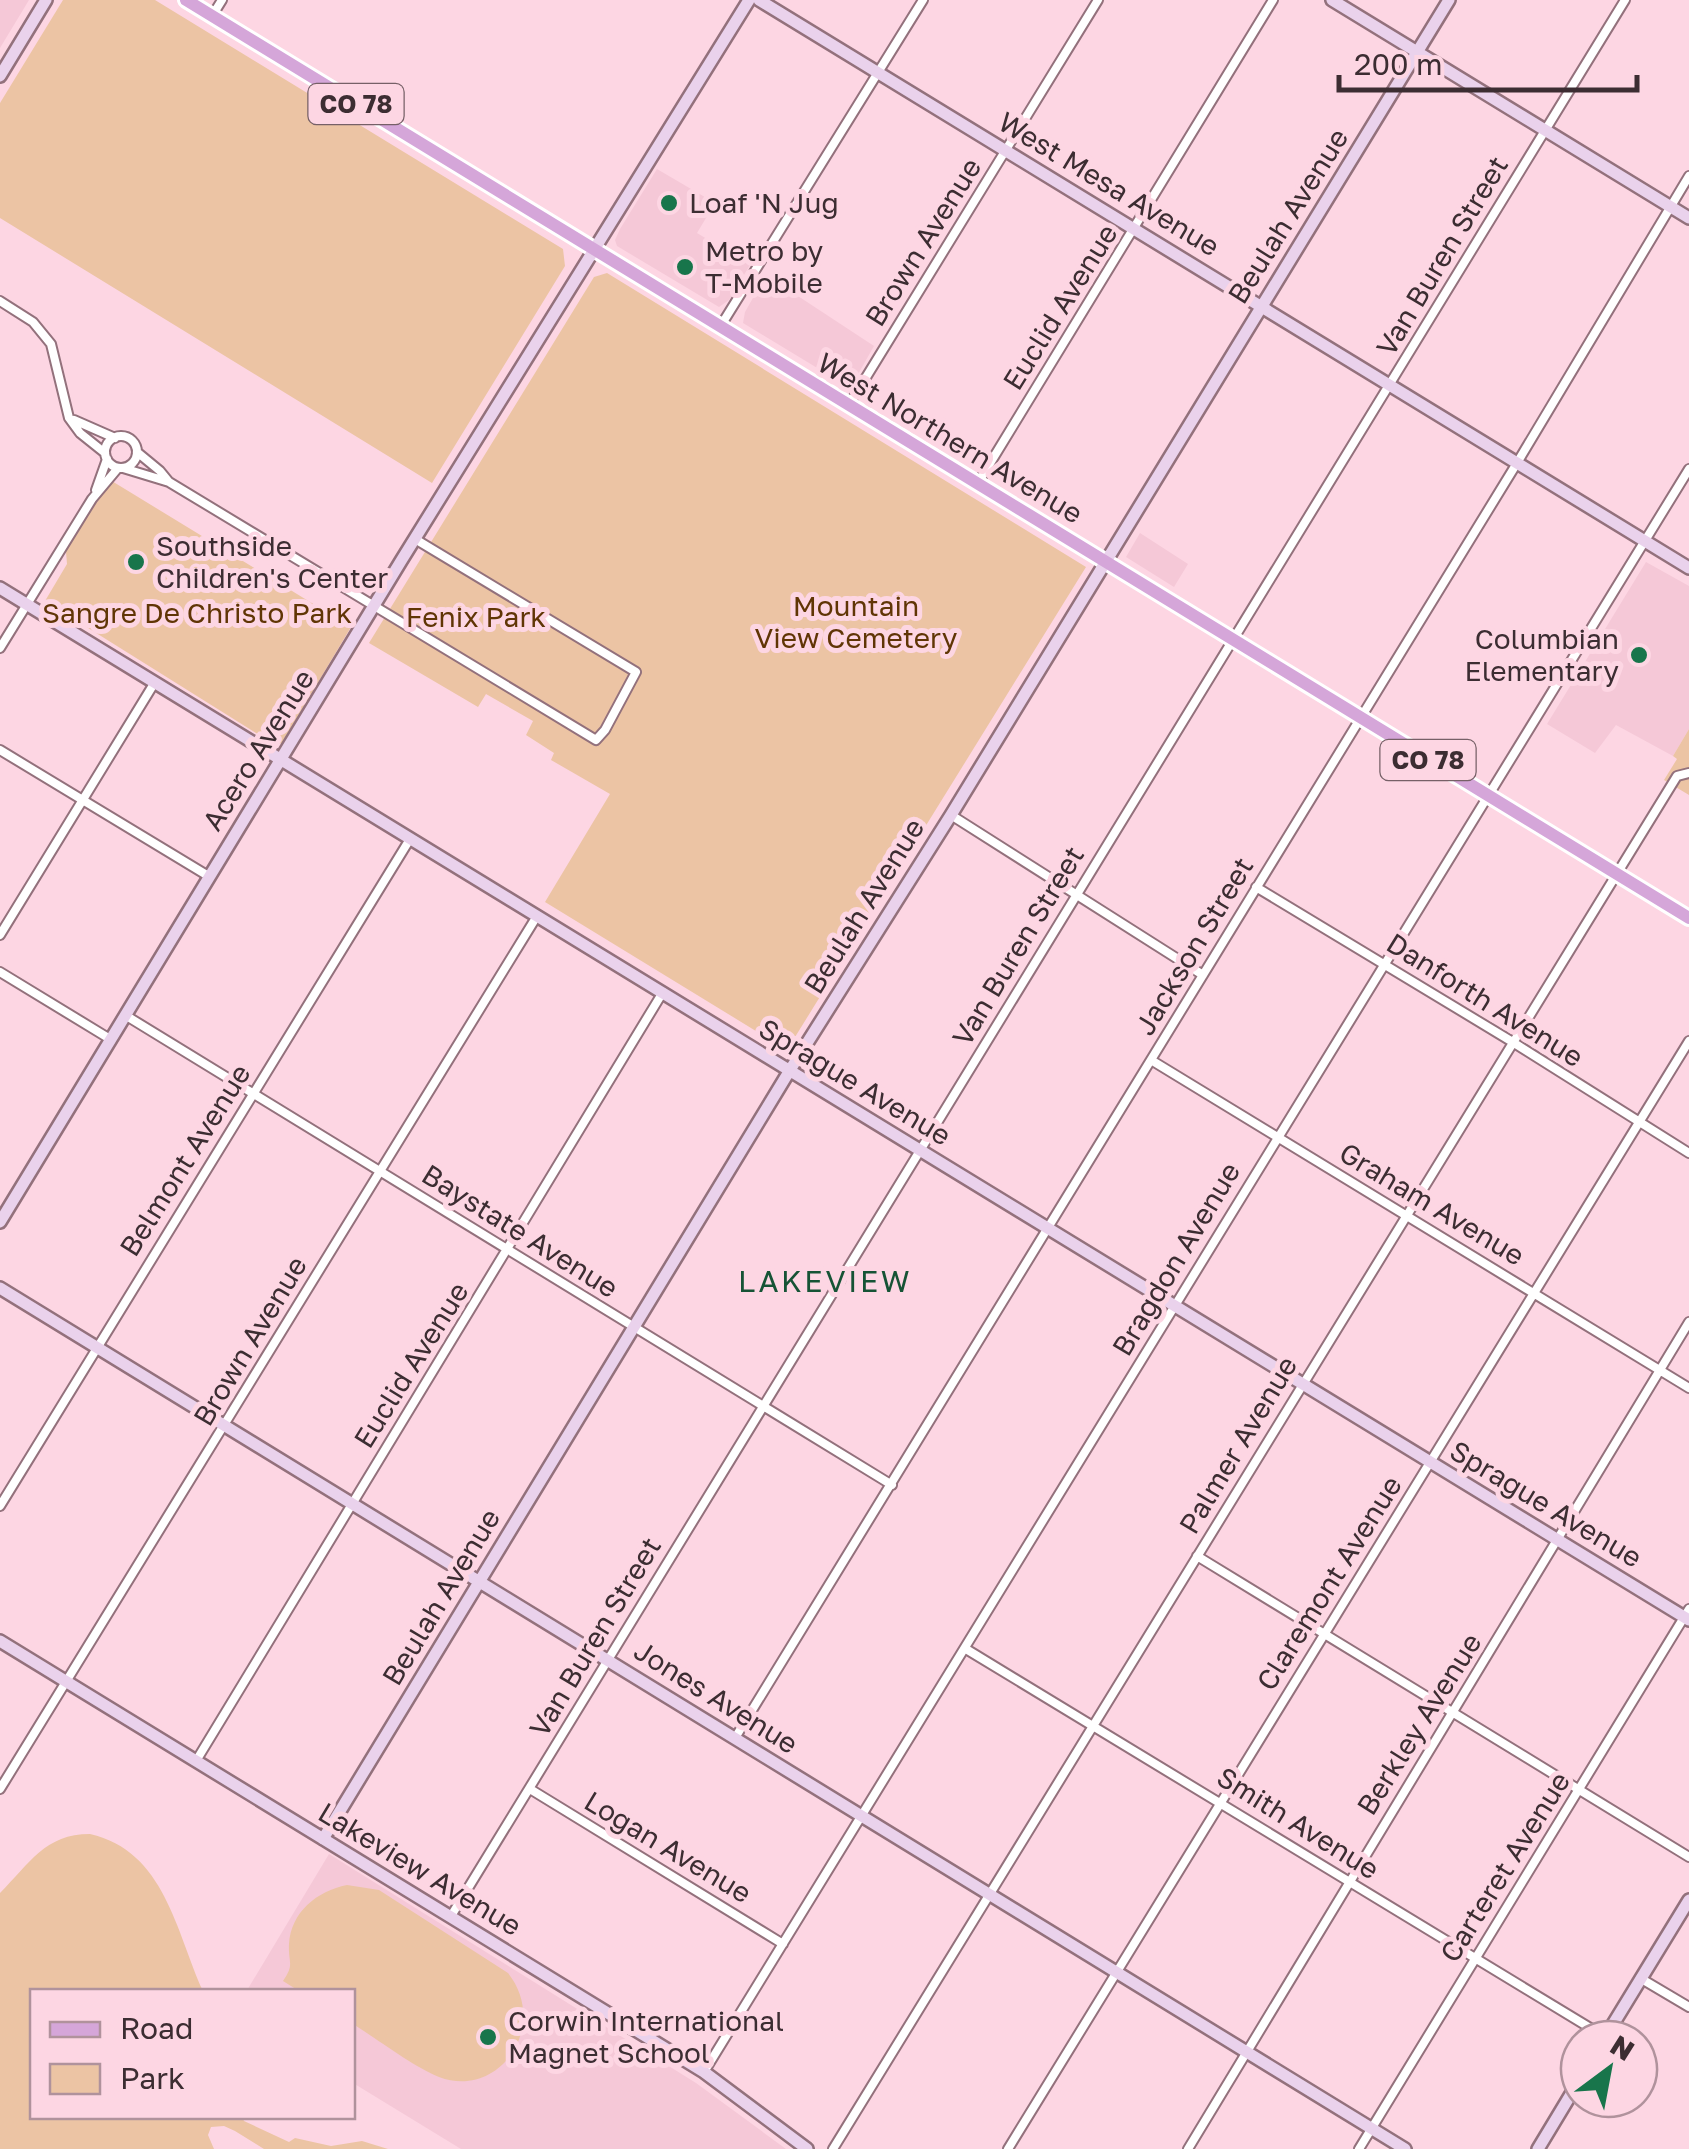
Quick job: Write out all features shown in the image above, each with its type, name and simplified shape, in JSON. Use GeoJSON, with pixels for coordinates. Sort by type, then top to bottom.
{"type":"FeatureCollection","features":[{"type":"Feature","properties":{"kind":"main road","name":"West Northern Avenue"},"geometry":{"type":"LineString","coordinates":[[186,0],[1689,918]]}},
{"type":"Feature","properties":{"kind":"street"},"geometry":{"type":"LineString","coordinates":[[0,76],[46,0]]}},
{"type":"Feature","properties":{"kind":"street"},"geometry":{"type":"LineString","coordinates":[[212,16],[222,0]]}},
{"type":"Feature","properties":{"kind":"street","name":"Acero Avenue"},"geometry":{"type":"LineString","coordinates":[[0,1222],[415,539],[749,0]]}},
{"type":"Feature","properties":{"kind":"street","name":"West Mesa Avenue"},"geometry":{"type":"LineString","coordinates":[[760,0],[1689,568]]}},
{"type":"Feature","properties":{"kind":"street"},"geometry":{"type":"LineString","coordinates":[[720,327],[924,0]]}},
{"type":"Feature","properties":{"kind":"street","name":"Brown Avenue"},"geometry":{"type":"LineString","coordinates":[[849,406],[1098,0]]}},
{"type":"Feature","properties":{"kind":"street","name":"Euclid Avenue"},"geometry":{"type":"LineString","coordinates":[[978,483],[1273,0]]}},
{"type":"Feature","properties":{"kind":"street"},"geometry":{"type":"LineString","coordinates":[[1332,0],[1689,218]]}},
{"type":"Feature","properties":{"kind":"street","name":"Beulah Avenue"},"geometry":{"type":"LineString","coordinates":[[324,1839],[790,1070],[951,815],[1449,0]]}},
{"type":"Feature","properties":{"kind":"street","name":"Van Buren Street"},"geometry":{"type":"LineString","coordinates":[[451,1916],[1624,0]]}},
{"type":"Feature","properties":{"kind":"street","name":"Jackson Street"},"geometry":{"type":"LineString","coordinates":[[734,1738],[1517,464],[1689,176]]}},
{"type":"Feature","properties":{"kind":"street"},"geometry":{"type":"LineString","coordinates":[[0,301],[33,322],[51,344],[70,418],[80,433],[121,468],[169,482],[596,740],[606,730],[636,672],[415,539]]}},
{"type":"Feature","properties":{"kind":"street"},"geometry":{"type":"LineString","coordinates":[[70,418],[114,438],[130,439],[137,452],[169,482]]}},
{"type":"Feature","properties":{"kind":"street"},"geometry":{"type":"LineString","coordinates":[[92,499],[108,444],[114,438]]}},
{"type":"Feature","properties":{"kind":"street"},"geometry":{"type":"LineString","coordinates":[[0,648],[92,499],[121,468],[132,464],[137,452]]}},
{"type":"Feature","properties":{"kind":"street","name":"Bragdon Avenue"},"geometry":{"type":"LineString","coordinates":[[704,2072],[1689,470]]}},
{"type":"Feature","properties":{"kind":"street","name":"Sprague Avenue"},"geometry":{"type":"LineString","coordinates":[[0,588],[1300,1385],[1687,1615]]}},
{"type":"Feature","properties":{"kind":"street"},"geometry":{"type":"LineString","coordinates":[[0,935],[155,682]]}},
{"type":"Feature","properties":{"kind":"street"},"geometry":{"type":"LineString","coordinates":[[0,750],[210,877]]}},
{"type":"Feature","properties":{"kind":"street","name":"Palmer Avenue"},"geometry":{"type":"LineString","coordinates":[[833,2149],[1511,1041],[1677,776],[1689,773]]}},
{"type":"Feature","properties":{"kind":"street"},"geometry":{"type":"LineString","coordinates":[[951,815],[1203,975]]}},
{"type":"Feature","properties":{"kind":"street","name":"Belmont Avenue"},"geometry":{"type":"LineString","coordinates":[[0,1506],[410,839]]}},
{"type":"Feature","properties":{"kind":"street","name":"Danforth Avenue"},"geometry":{"type":"LineString","coordinates":[[1256,888],[1511,1041],[1689,1154]]}},
{"type":"Feature","properties":{"kind":"street","name":"Brown Avenue"},"geometry":{"type":"LineString","coordinates":[[0,1789],[537,916]]}},
{"type":"Feature","properties":{"kind":"street"},"geometry":{"type":"LineString","coordinates":[[0,972],[110,1039]]}},
{"type":"Feature","properties":{"kind":"street","name":"Euclid Avenue"},"geometry":{"type":"LineString","coordinates":[[196,1762],[663,992]]}},
{"type":"Feature","properties":{"kind":"street","name":"Baystate Avenue"},"geometry":{"type":"LineString","coordinates":[[125,1015],[892,1484]]}},
{"type":"Feature","properties":{"kind":"street","name":"Claremont Avenue"},"geometry":{"type":"LineString","coordinates":[[1008,2149],[1689,1042]]}},
{"type":"Feature","properties":{"kind":"street","name":"Graham Avenue"},"geometry":{"type":"LineString","coordinates":[[1151,1060],[1689,1388]]}},
{"type":"Feature","properties":{"kind":"street","name":"Jones Avenue"},"geometry":{"type":"LineString","coordinates":[[0,1288],[1405,2149]]}},
{"type":"Feature","properties":{"kind":"street","name":"Berkley Avenue"},"geometry":{"type":"LineString","coordinates":[[1188,2149],[1689,1322]]}},
{"type":"Feature","properties":{"kind":"street"},"geometry":{"type":"LineString","coordinates":[[1197,1556],[1689,1856]]}},
{"type":"Feature","properties":{"kind":"street","name":"Carteret Avenue"},"geometry":{"type":"LineString","coordinates":[[1359,2149],[1687,1615]]}},
{"type":"Feature","properties":{"kind":"street","name":"Lakeview Avenue"},"geometry":{"type":"LineString","coordinates":[[0,1641],[704,2072],[807,2149]]}},
{"type":"Feature","properties":{"kind":"street","name":"Smith Avenue"},"geometry":{"type":"LineString","coordinates":[[966,1649],[1573,2019]]}},
{"type":"Feature","properties":{"kind":"street","name":"Logan Avenue"},"geometry":{"type":"LineString","coordinates":[[530,1789],[783,1944]]}},
{"type":"Feature","properties":{"kind":"street"},"geometry":{"type":"LineString","coordinates":[[1616,2019],[1689,1900]]}},
{"type":"Feature","properties":{"kind":"street"},"geometry":{"type":"LineString","coordinates":[[1640,1978],[1689,2007]]}},
{"type":"Feature","properties":{"kind":"street"},"geometry":{"type":"LineString","coordinates":[[1538,2149],[1559,2114]]}},
{"type":"Feature","properties":{"kind":"shaded area"},"geometry":{"type":"Polygon","coordinates":[[[0,0],[29,0],[0,48],[0,0]]]}},
{"type":"Feature","properties":{"kind":"shaded area"},"geometry":{"type":"Polygon","coordinates":[[[657,169],[715,203],[697,233],[750,265],[729,300],[719,307],[617,246],[615,240],[620,229],[657,169]]]}},
{"type":"Feature","properties":{"kind":"shaded area"},"geometry":{"type":"Polygon","coordinates":[[[766,275],[874,346],[847,386],[743,323],[766,275]]]}},
{"type":"Feature","properties":{"kind":"shaded area"},"geometry":{"type":"Polygon","coordinates":[[[1140,533],[1188,564],[1174,587],[1126,557],[1140,533]]]}},
{"type":"Feature","properties":{"kind":"shaded area","name":"Columbian Elementary"},"geometry":{"type":"Polygon","coordinates":[[[1646,562],[1689,586],[1689,729],[1673,756],[1616,725],[1595,753],[1547,724],[1646,562]]]}},
{"type":"Feature","properties":{"kind":"shaded area","name":"Corwin International Magnet School"},"geometry":{"type":"Polygon","coordinates":[[[329,1854],[696,2083],[786,2149],[461,2149],[355,2084],[355,1989],[248,1989],[329,1854]]]}},
{"type":"Feature","properties":{"kind":"green space"},"geometry":{"type":"Polygon","coordinates":[[[63,0],[155,0],[563,249],[565,266],[432,483],[0,218],[0,103],[63,0]]]}},
{"type":"Feature","properties":{"kind":"green space","name":"Mountain View Cemetery"},"geometry":{"type":"Polygon","coordinates":[[[607,273],[1086,567],[787,1050],[545,902],[610,794],[551,760],[554,753],[526,735],[533,721],[486,694],[478,707],[369,643],[594,277],[607,273]]]}},
{"type":"Feature","properties":{"kind":"green space","name":"Sangre De Christo Park"},"geometry":{"type":"Polygon","coordinates":[[[102,475],[351,627],[282,743],[275,745],[45,601],[67,564],[65,539],[102,475]]]}},
{"type":"Feature","properties":{"kind":"green space"},"geometry":{"type":"Polygon","coordinates":[[[1689,729],[1689,795],[1664,780],[1689,729]]]}},
{"type":"Feature","properties":{"kind":"green space"},"geometry":{"type":"Polygon","coordinates":[[[90,1834],[115,1843],[136,1857],[152,1876],[165,1897],[202,1989],[30,1989],[30,2119],[243,2119],[289,2142],[295,2138],[331,2146],[362,2141],[388,2149],[264,2149],[224,2126],[211,2127],[208,2135],[214,2149],[0,2149],[0,1893],[39,1852],[74,1835],[90,1834]]]}},
{"type":"Feature","properties":{"kind":"green space"},"geometry":{"type":"Polygon","coordinates":[[[347,1885],[379,1890],[508,1973],[520,1994],[523,2015],[512,2054],[481,2078],[461,2081],[439,2077],[355,2025],[355,1989],[296,1989],[283,1981],[290,1967],[289,1944],[295,1922],[308,1905],[326,1892],[347,1885]]]}},
{"type":"Feature","properties":{"kind":"place","name":"Loaf 'N Jug"},"geometry":{"type":"Point","coordinates":[669,203]}},
{"type":"Feature","properties":{"kind":"place","name":"Metro by T-Mobile"},"geometry":{"type":"Point","coordinates":[685,267]}},
{"type":"Feature","properties":{"kind":"place","name":"Southside Children's Center"},"geometry":{"type":"Point","coordinates":[136,562]}},
{"type":"Feature","properties":{"kind":"place","name":"Columbian Elementary"},"geometry":{"type":"Point","coordinates":[1639,655]}},
{"type":"Feature","properties":{"kind":"place","name":"Corwin International Magnet School"},"geometry":{"type":"Point","coordinates":[488,2037]}},
{"type":"Feature","properties":{"kind":"district","name":"LAKEVIEW"},"geometry":{"type":"Point","coordinates":[825,1282]}},
{"type":"Feature","properties":{"kind":"park label","name":"Fenix Park"},"geometry":{"type":"Point","coordinates":[476,617]}}]}
